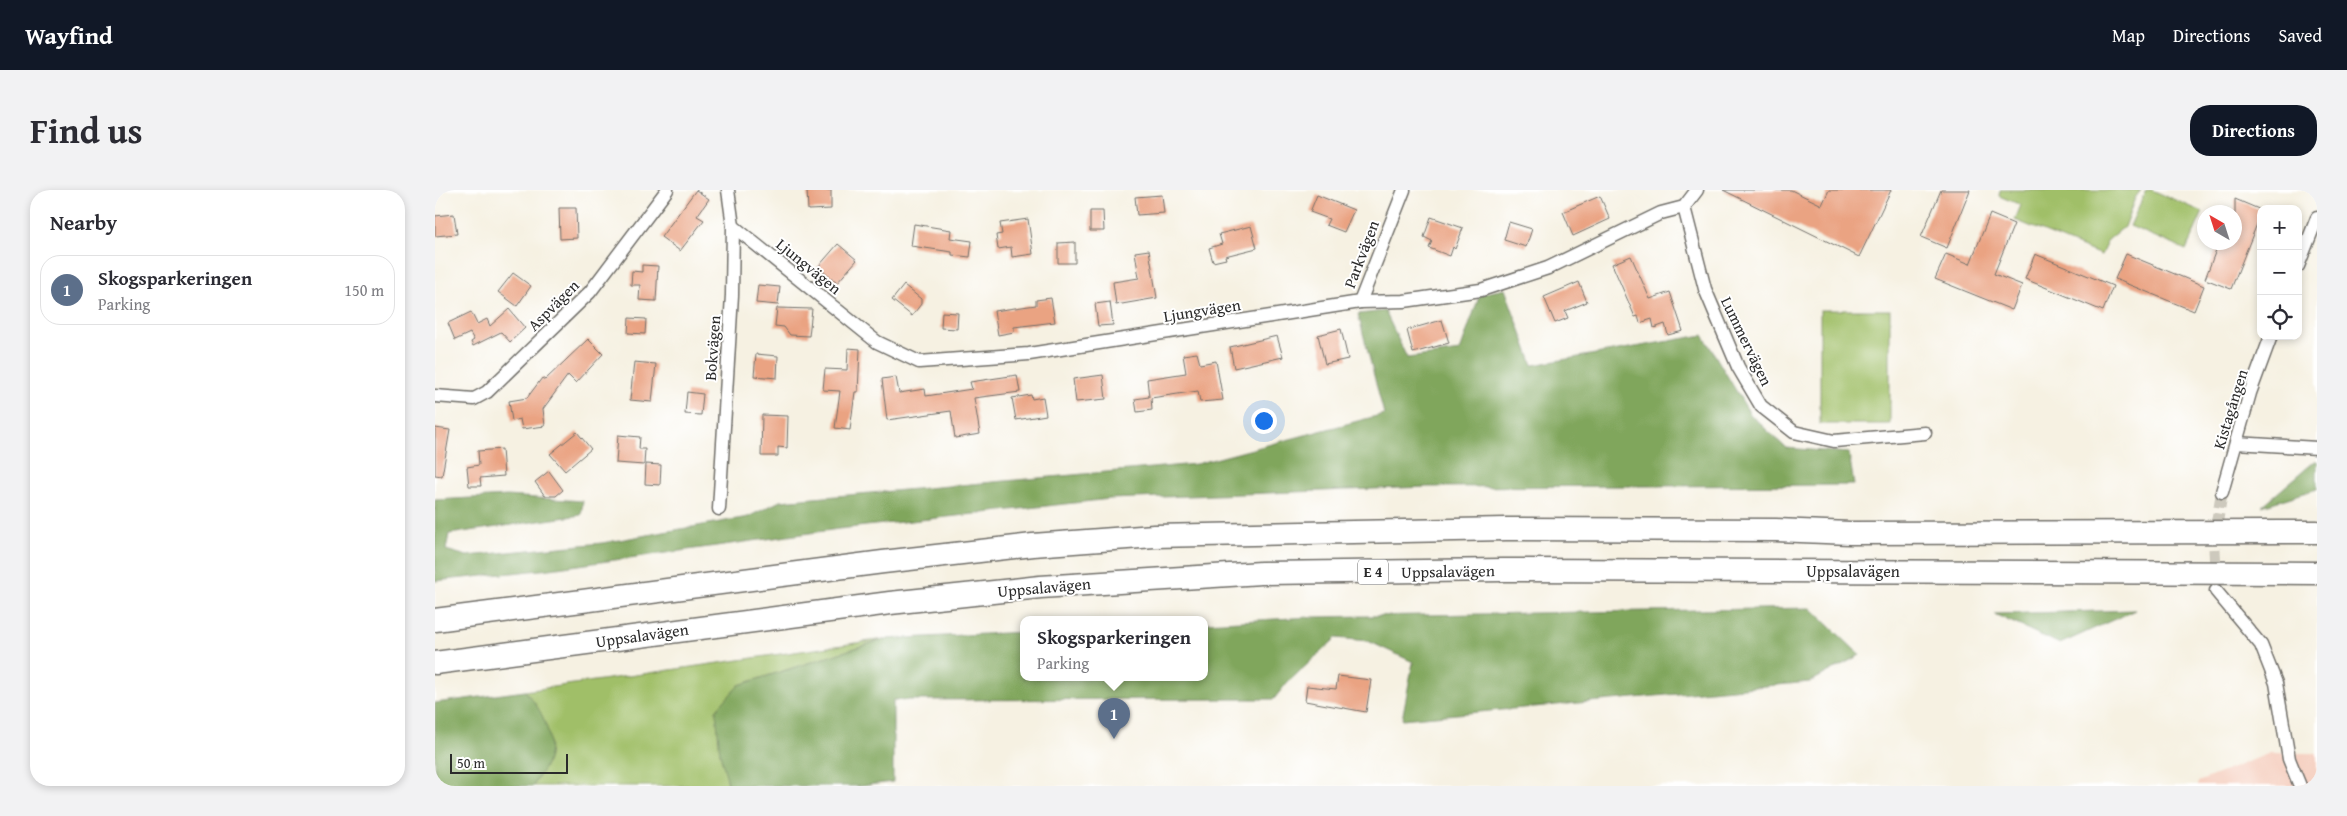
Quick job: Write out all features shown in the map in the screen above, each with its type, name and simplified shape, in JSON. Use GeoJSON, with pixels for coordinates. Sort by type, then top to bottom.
{"type":"FeatureCollection","features":[{"type":"Feature","properties":{"kind":"highway"},"geometry":{"type":"LineString","coordinates":[[435,620],[883,562],[1033,545],[1154,536],[1506,529],[1766,530],[1850,533],[2317,532]]}},
{"type":"Feature","properties":{"kind":"highway","name":"Uppsalavägen"},"geometry":{"type":"LineString","coordinates":[[435,663],[909,601],[1050,586],[1261,573],[1503,570],[2317,573]]}},
{"type":"Feature","properties":{"kind":"street","name":"Aspvägen"},"geometry":{"type":"LineString","coordinates":[[435,396],[474,399],[487,392],[590,292],[667,190]]}},
{"type":"Feature","properties":{"kind":"street","name":"Bokvägen"},"geometry":{"type":"LineString","coordinates":[[719,509],[732,295],[733,226],[728,190]]}},
{"type":"Feature","properties":{"kind":"street","name":"Parkvägen"},"geometry":{"type":"LineString","coordinates":[[1361,302],[1404,190]]}},
{"type":"Feature","properties":{"kind":"street"},"geometry":{"type":"LineString","coordinates":[[1683,207],[1697,190]]}},
{"type":"Feature","properties":{"kind":"street","name":"Ljungvägen"},"geometry":{"type":"LineString","coordinates":[[733,226],[877,342],[919,362],[1029,354],[1361,302],[1404,301],[1481,290],[1548,268],[1661,213],[1683,207]]}},
{"type":"Feature","properties":{"kind":"street","name":"Lummervägen"},"geometry":{"type":"LineString","coordinates":[[1683,207],[1705,289],[1738,367],[1761,406],[1795,432],[1834,441],[1925,433]]}},
{"type":"Feature","properties":{"kind":"street"},"geometry":{"type":"LineString","coordinates":[[2302,256],[2317,218]]}},
{"type":"Feature","properties":{"kind":"street","name":"Kistagången"},"geometry":{"type":"LineString","coordinates":[[2223,492],[2250,393],[2270,340]]}},
{"type":"Feature","properties":{"kind":"street"},"geometry":{"type":"LineString","coordinates":[[2236,443],[2317,448]]}},
{"type":"Feature","properties":{"kind":"street"},"geometry":{"type":"LineString","coordinates":[[2216,591],[2261,645],[2276,683],[2289,759],[2301,786]]}},
{"type":"Feature","properties":{"kind":"shaded area"},"geometry":{"type":"Polygon","coordinates":[[[2270,753],[2317,753],[2317,786],[2198,786],[2198,782],[2270,753]]]}},
{"type":"Feature","properties":{"kind":"green space"},"geometry":{"type":"Polygon","coordinates":[[[2000,190],[2141,190],[2135,198],[2124,227],[2108,240],[2101,255],[2015,220],[2021,205],[1999,196],[2000,190]]]}},
{"type":"Feature","properties":{"kind":"green space"},"geometry":{"type":"Polygon","coordinates":[[[2146,190],[2152,190],[2197,209],[2197,225],[2186,250],[2130,226],[2146,190]]]}},
{"type":"Feature","properties":{"kind":"green space"},"geometry":{"type":"Polygon","coordinates":[[[1505,289],[1533,365],[1703,335],[1750,414],[1786,448],[1849,453],[1854,485],[1427,487],[1110,499],[839,529],[550,569],[435,581],[435,500],[507,496],[583,501],[581,515],[449,534],[446,550],[467,556],[602,543],[748,517],[780,501],[1196,464],[1384,414],[1358,314],[1385,311],[1407,358],[1460,351],[1480,294],[1505,289]]]}},
{"type":"Feature","properties":{"kind":"green space"},"geometry":{"type":"Polygon","coordinates":[[[1820,310],[1890,310],[1890,424],[1820,424],[1820,310]]]}},
{"type":"Feature","properties":{"kind":"green space"},"geometry":{"type":"Polygon","coordinates":[[[2317,461],[2317,489],[2262,506],[2317,461]]]}},
{"type":"Feature","properties":{"kind":"green space"},"geometry":{"type":"Polygon","coordinates":[[[1811,608],[1860,655],[1810,682],[1402,719],[1413,662],[1368,641],[1336,638],[1286,684],[1274,699],[893,700],[893,782],[860,786],[729,786],[720,754],[716,710],[739,685],[884,639],[1020,632],[1020,681],[1208,681],[1208,623],[1311,617],[1811,608]]]}},
{"type":"Feature","properties":{"kind":"green space"},"geometry":{"type":"Polygon","coordinates":[[[2135,610],[2060,644],[1994,614],[2135,610]]]}},
{"type":"Feature","properties":{"kind":"green space"},"geometry":{"type":"Polygon","coordinates":[[[884,639],[739,685],[727,781],[729,786],[533,786],[549,756],[539,713],[525,691],[884,639]]]}},
{"type":"Feature","properties":{"kind":"green space"},"geometry":{"type":"Polygon","coordinates":[[[525,691],[536,704],[544,720],[550,746],[545,767],[533,786],[435,786],[435,703],[525,691]]]}},
{"type":"Feature","properties":{"kind":"building"},"geometry":{"type":"Polygon","coordinates":[[[696,190],[709,199],[697,216],[704,220],[680,251],[661,237],[696,190]]]}},
{"type":"Feature","properties":{"kind":"building"},"geometry":{"type":"Polygon","coordinates":[[[807,190],[831,190],[831,209],[808,210],[807,190]]]}},
{"type":"Feature","properties":{"kind":"building"},"geometry":{"type":"Polygon","coordinates":[[[1723,190],[1791,190],[1822,205],[1829,190],[1891,190],[1859,257],[1723,190]]]}},
{"type":"Feature","properties":{"kind":"building"},"geometry":{"type":"Polygon","coordinates":[[[1941,190],[1970,190],[1947,248],[1921,237],[1941,190]]]}},
{"type":"Feature","properties":{"kind":"building"},"geometry":{"type":"Polygon","coordinates":[[[1162,195],[1164,213],[1137,215],[1135,197],[1162,195]]]}},
{"type":"Feature","properties":{"kind":"building"},"geometry":{"type":"Polygon","coordinates":[[[1317,195],[1354,210],[1344,232],[1326,225],[1329,219],[1310,212],[1317,195]]]}},
{"type":"Feature","properties":{"kind":"building"},"geometry":{"type":"Polygon","coordinates":[[[1600,196],[1610,219],[1573,236],[1563,212],[1600,196]]]}},
{"type":"Feature","properties":{"kind":"building"},"geometry":{"type":"Polygon","coordinates":[[[2235,199],[2257,208],[2257,224],[2231,289],[2205,279],[2216,250],[2242,250],[2242,205],[2235,205],[2235,199]]]}},
{"type":"Feature","properties":{"kind":"building"},"geometry":{"type":"Polygon","coordinates":[[[559,208],[576,208],[577,238],[560,239],[559,208]]]}},
{"type":"Feature","properties":{"kind":"building"},"geometry":{"type":"Polygon","coordinates":[[[1090,211],[1103,211],[1104,231],[1090,231],[1090,211]]]}},
{"type":"Feature","properties":{"kind":"building"},"geometry":{"type":"Polygon","coordinates":[[[454,214],[457,234],[435,236],[435,216],[454,214]]]}},
{"type":"Feature","properties":{"kind":"building"},"geometry":{"type":"Polygon","coordinates":[[[1990,214],[2014,224],[1994,274],[2022,285],[2012,310],[1935,279],[1946,254],[1970,264],[1990,214]]]}},
{"type":"Feature","properties":{"kind":"building"},"geometry":{"type":"Polygon","coordinates":[[[1431,217],[1463,228],[1455,249],[1453,247],[1450,256],[1429,248],[1432,241],[1424,237],[1431,217]]]}},
{"type":"Feature","properties":{"kind":"building"},"geometry":{"type":"Polygon","coordinates":[[[1028,219],[1033,254],[1012,257],[1011,247],[998,249],[996,235],[1002,234],[1000,223],[1028,219]]]}},
{"type":"Feature","properties":{"kind":"building"},"geometry":{"type":"Polygon","coordinates":[[[1509,222],[1532,229],[1526,247],[1504,240],[1509,222]]]}},
{"type":"Feature","properties":{"kind":"building"},"geometry":{"type":"Polygon","coordinates":[[[914,224],[951,230],[950,238],[972,241],[970,257],[952,255],[952,252],[911,246],[914,224]]]}},
{"type":"Feature","properties":{"kind":"building"},"geometry":{"type":"Polygon","coordinates":[[[1251,226],[1257,248],[1225,256],[1226,259],[1213,262],[1209,248],[1222,244],[1219,234],[1251,226]]]}},
{"type":"Feature","properties":{"kind":"building"},"geometry":{"type":"Polygon","coordinates":[[[1075,242],[1075,263],[1058,263],[1058,243],[1075,242]]]}},
{"type":"Feature","properties":{"kind":"building"},"geometry":{"type":"Polygon","coordinates":[[[838,244],[857,260],[837,283],[818,267],[838,244]]]}},
{"type":"Feature","properties":{"kind":"building"},"geometry":{"type":"Polygon","coordinates":[[[1149,250],[1157,298],[1116,305],[1113,282],[1139,278],[1135,252],[1149,250]]]}},
{"type":"Feature","properties":{"kind":"building"},"geometry":{"type":"Polygon","coordinates":[[[2035,254],[2113,286],[2103,311],[2025,279],[2035,254]]]}},
{"type":"Feature","properties":{"kind":"building"},"geometry":{"type":"Polygon","coordinates":[[[2126,254],[2204,286],[2194,311],[2115,279],[2126,254]]]}},
{"type":"Feature","properties":{"kind":"building"},"geometry":{"type":"Polygon","coordinates":[[[1631,256],[1650,299],[1670,292],[1683,331],[1668,335],[1665,324],[1654,328],[1652,319],[1640,323],[1638,316],[1635,317],[1612,264],[1631,256]]]}},
{"type":"Feature","properties":{"kind":"building"},"geometry":{"type":"Polygon","coordinates":[[[642,265],[658,266],[656,301],[639,300],[640,285],[631,285],[632,271],[642,272],[642,265]]]}},
{"type":"Feature","properties":{"kind":"building"},"geometry":{"type":"Polygon","coordinates":[[[513,273],[531,286],[517,306],[498,292],[513,273]]]}},
{"type":"Feature","properties":{"kind":"building"},"geometry":{"type":"Polygon","coordinates":[[[1579,282],[1587,302],[1565,311],[1568,318],[1555,323],[1544,297],[1579,282]]]}},
{"type":"Feature","properties":{"kind":"building"},"geometry":{"type":"Polygon","coordinates":[[[758,285],[780,287],[778,305],[756,303],[758,285]]]}},
{"type":"Feature","properties":{"kind":"building"},"geometry":{"type":"Polygon","coordinates":[[[904,285],[921,299],[921,304],[912,316],[892,300],[904,285]]]}},
{"type":"Feature","properties":{"kind":"building"},"geometry":{"type":"Polygon","coordinates":[[[1051,298],[1055,322],[1014,327],[1014,332],[998,335],[994,311],[1036,305],[1036,300],[1051,298]]]}},
{"type":"Feature","properties":{"kind":"building"},"geometry":{"type":"Polygon","coordinates":[[[1110,302],[1113,325],[1098,326],[1095,304],[1110,302]]]}},
{"type":"Feature","properties":{"kind":"building"},"geometry":{"type":"Polygon","coordinates":[[[777,308],[812,309],[809,336],[790,335],[784,327],[775,326],[777,308]]]}},
{"type":"Feature","properties":{"kind":"building"},"geometry":{"type":"Polygon","coordinates":[[[509,309],[525,328],[510,342],[501,332],[473,346],[471,342],[474,340],[470,333],[455,340],[448,323],[471,312],[477,324],[487,319],[490,326],[509,309]]]}},
{"type":"Feature","properties":{"kind":"building"},"geometry":{"type":"Polygon","coordinates":[[[942,312],[958,313],[957,329],[941,328],[942,312]]]}},
{"type":"Feature","properties":{"kind":"building"},"geometry":{"type":"Polygon","coordinates":[[[629,318],[646,319],[645,334],[628,333],[629,318]]]}},
{"type":"Feature","properties":{"kind":"building"},"geometry":{"type":"Polygon","coordinates":[[[1442,320],[1449,343],[1413,353],[1407,330],[1442,320]]]}},
{"type":"Feature","properties":{"kind":"building"},"geometry":{"type":"Polygon","coordinates":[[[1341,329],[1348,359],[1325,364],[1318,335],[1341,329]]]}},
{"type":"Feature","properties":{"kind":"building"},"geometry":{"type":"Polygon","coordinates":[[[1277,336],[1283,357],[1234,368],[1230,347],[1277,336]]]}},
{"type":"Feature","properties":{"kind":"building"},"geometry":{"type":"Polygon","coordinates":[[[588,339],[603,354],[576,383],[568,375],[543,409],[545,426],[522,429],[520,419],[512,421],[509,401],[527,398],[542,378],[545,380],[588,339]]]}},
{"type":"Feature","properties":{"kind":"building"},"geometry":{"type":"Polygon","coordinates":[[[848,348],[860,349],[858,392],[855,392],[850,430],[835,428],[840,391],[823,390],[825,369],[847,370],[848,348]]]}},
{"type":"Feature","properties":{"kind":"building"},"geometry":{"type":"Polygon","coordinates":[[[1197,353],[1200,364],[1216,361],[1223,400],[1200,402],[1198,391],[1151,398],[1152,410],[1137,412],[1135,399],[1149,397],[1147,379],[1186,373],[1183,355],[1197,353]]]}},
{"type":"Feature","properties":{"kind":"building"},"geometry":{"type":"Polygon","coordinates":[[[756,354],[778,356],[777,378],[754,376],[756,354]]]}},
{"type":"Feature","properties":{"kind":"building"},"geometry":{"type":"Polygon","coordinates":[[[634,362],[656,364],[652,402],[630,400],[634,362]]]}},
{"type":"Feature","properties":{"kind":"building"},"geometry":{"type":"Polygon","coordinates":[[[1017,375],[1020,392],[974,398],[980,434],[955,438],[951,411],[887,420],[882,379],[896,377],[899,393],[925,389],[926,396],[972,389],[970,382],[1017,375]]]}},
{"type":"Feature","properties":{"kind":"building"},"geometry":{"type":"Polygon","coordinates":[[[1103,375],[1106,399],[1076,402],[1073,379],[1103,375]]]}},
{"type":"Feature","properties":{"kind":"building"},"geometry":{"type":"Polygon","coordinates":[[[687,392],[703,394],[701,415],[685,414],[687,392]]]}},
{"type":"Feature","properties":{"kind":"building"},"geometry":{"type":"Polygon","coordinates":[[[1031,395],[1032,399],[1043,397],[1046,415],[1016,420],[1012,398],[1031,395]]]}},
{"type":"Feature","properties":{"kind":"building"},"geometry":{"type":"Polygon","coordinates":[[[762,415],[788,416],[787,448],[778,447],[778,456],[761,456],[762,415]]]}},
{"type":"Feature","properties":{"kind":"building"},"geometry":{"type":"Polygon","coordinates":[[[435,428],[450,430],[442,476],[435,475],[435,428]]]}},
{"type":"Feature","properties":{"kind":"building"},"geometry":{"type":"Polygon","coordinates":[[[577,432],[591,449],[565,471],[550,454],[577,432]]]}},
{"type":"Feature","properties":{"kind":"building"},"geometry":{"type":"Polygon","coordinates":[[[618,435],[640,437],[639,449],[645,449],[644,465],[616,463],[618,435]]]}},
{"type":"Feature","properties":{"kind":"building"},"geometry":{"type":"Polygon","coordinates":[[[502,449],[504,476],[480,478],[481,486],[469,486],[467,467],[479,465],[478,451],[502,449]]]}},
{"type":"Feature","properties":{"kind":"building"},"geometry":{"type":"Polygon","coordinates":[[[646,464],[661,465],[660,485],[645,484],[646,464]]]}},
{"type":"Feature","properties":{"kind":"building"},"geometry":{"type":"Polygon","coordinates":[[[549,471],[563,490],[556,496],[545,496],[535,482],[549,471]]]}},
{"type":"Feature","properties":{"kind":"building"},"geometry":{"type":"Polygon","coordinates":[[[1338,676],[1371,680],[1366,712],[1305,701],[1307,686],[1336,689],[1338,676]]]}},
{"type":"Feature","properties":{"kind":"tunnel"},"geometry":{"type":"LineString","coordinates":[[2216,579],[2214,540],[2222,492]]}},
{"type":"Feature","properties":{"kind":"place","name":"Skogsparkeringen"},"geometry":{"type":"Point","coordinates":[1114,739]}}]}
